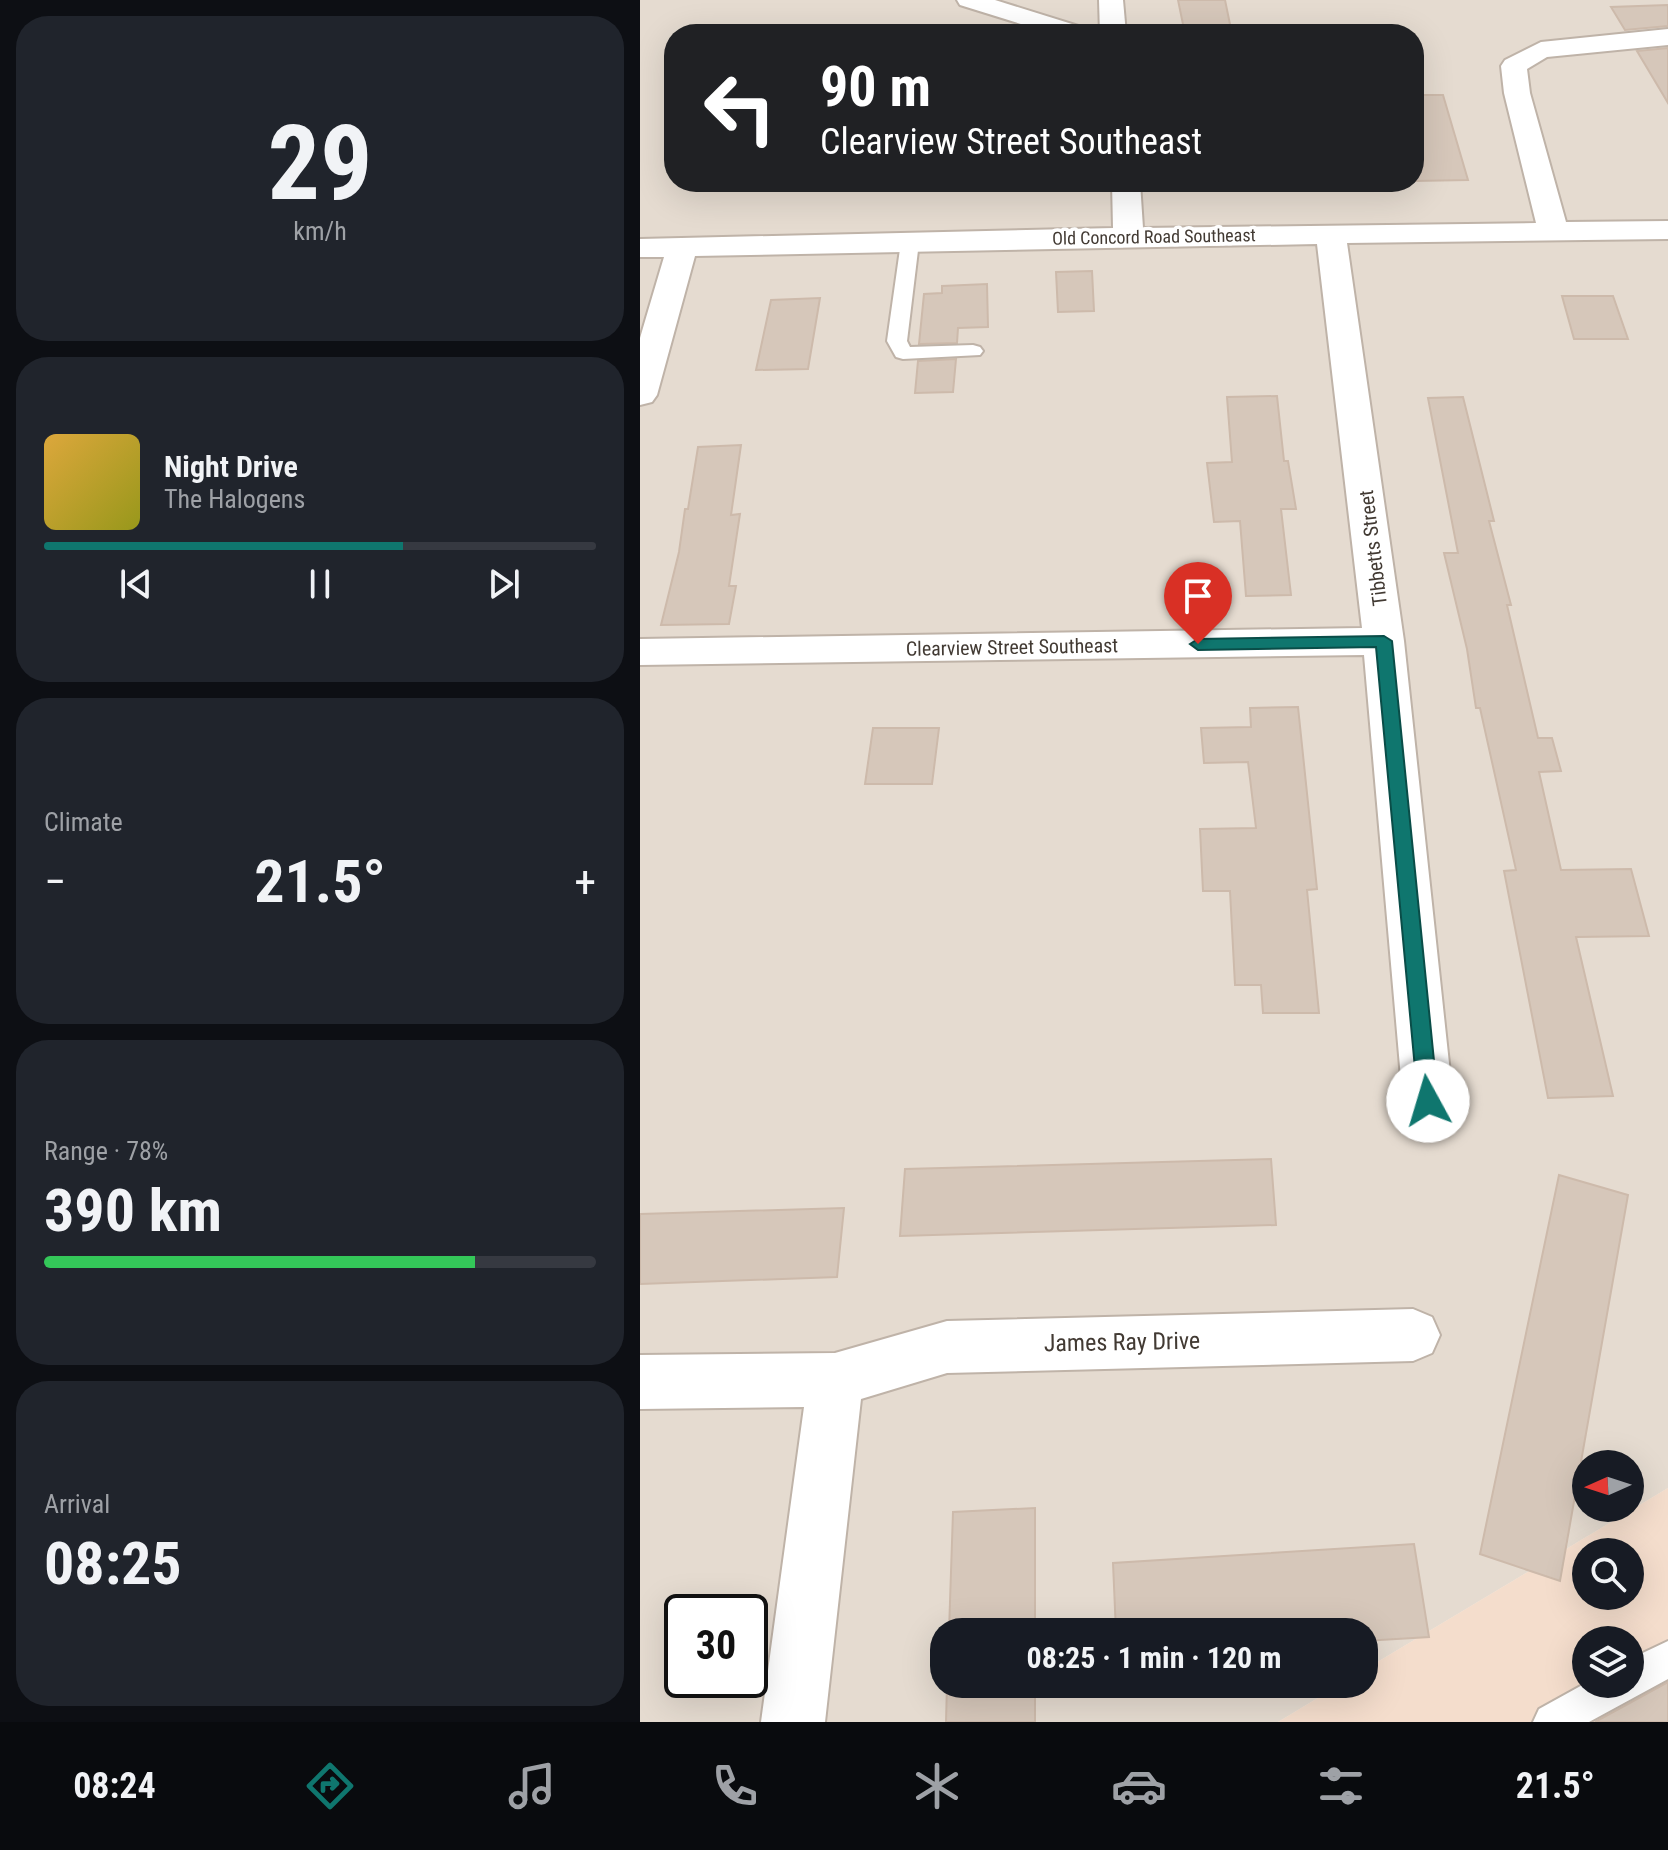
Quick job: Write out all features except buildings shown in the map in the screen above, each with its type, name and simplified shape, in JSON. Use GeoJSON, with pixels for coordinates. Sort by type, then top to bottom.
{"type":"FeatureCollection","features":[{"type":"Feature","properties":{"kind":"street"},"geometry":{"type":"LineString","coordinates":[[969,0],[1047,24]]}},
{"type":"Feature","properties":{"kind":"street"},"geometry":{"type":"LineString","coordinates":[[1111,0],[1112,24]]}},
{"type":"Feature","properties":{"kind":"street"},"geometry":{"type":"LineString","coordinates":[[1554,233],[1517,93],[1514,66],[1541,50],[1668,37]]}},
{"type":"Feature","properties":{"kind":"street"},"geometry":{"type":"LineString","coordinates":[[1126,192],[1128,237]]}},
{"type":"Feature","properties":{"kind":"street","name":"Old Concord Road Southeast"},"geometry":{"type":"LineString","coordinates":[[640,248],[1128,237],[1668,230]]}},
{"type":"Feature","properties":{"kind":"street","name":"Tibbetts Street"},"geometry":{"type":"LineString","coordinates":[[1331,235],[1354,387],[1384,641],[1428,1101]]}},
{"type":"Feature","properties":{"kind":"street"},"geometry":{"type":"LineString","coordinates":[[640,395],[682,247]]}},
{"type":"Feature","properties":{"kind":"street","name":"Clearview Street Southeast"},"geometry":{"type":"LineString","coordinates":[[640,652],[1384,641]]}},
{"type":"Feature","properties":{"kind":"street","name":"James Ray Drive"},"geometry":{"type":"LineString","coordinates":[[640,1382],[835,1380],[947,1347],[1413,1335]]}},
{"type":"Feature","properties":{"kind":"street"},"geometry":{"type":"LineString","coordinates":[[793,1722],[835,1380]]}},
{"type":"Feature","properties":{"kind":"lane"},"geometry":{"type":"LineString","coordinates":[[910,242],[897,341],[903,353],[973,351]]}},
{"type":"Feature","properties":{"kind":"lane"},"geometry":{"type":"LineString","coordinates":[[1644,1672],[1668,1659]]}},
{"type":"Feature","properties":{"kind":"lane"},"geometry":{"type":"LineString","coordinates":[[1552,1722],[1596,1698]]}},
{"type":"Feature","properties":{"kind":"shaded area"},"geometry":{"type":"Polygon","coordinates":[[[640,0],[1668,0],[1668,1488],[1644,1502],[1644,1450],[1572,1450],[1572,1522],[1611,1522],[1584,1538],[1572,1538],[1572,1545],[1378,1662],[1378,1618],[930,1618],[930,1698],[1318,1698],[1278,1722],[640,1722],[640,0]]]}},
{"type":"Feature","properties":{"kind":"shaded area"},"geometry":{"type":"Polygon","coordinates":[[[1668,1488],[1668,1722],[1278,1722],[1318,1698],[1378,1698],[1378,1662],[1572,1545],[1572,1610],[1644,1610],[1644,1538],[1584,1538],[1611,1522],[1644,1522],[1644,1502],[1668,1488]]]}},
{"type":"Feature","properties":{"kind":"route"},"geometry":{"type":"LineString","coordinates":[[1198,644],[1384,641],[1428,1101]]}}]}
